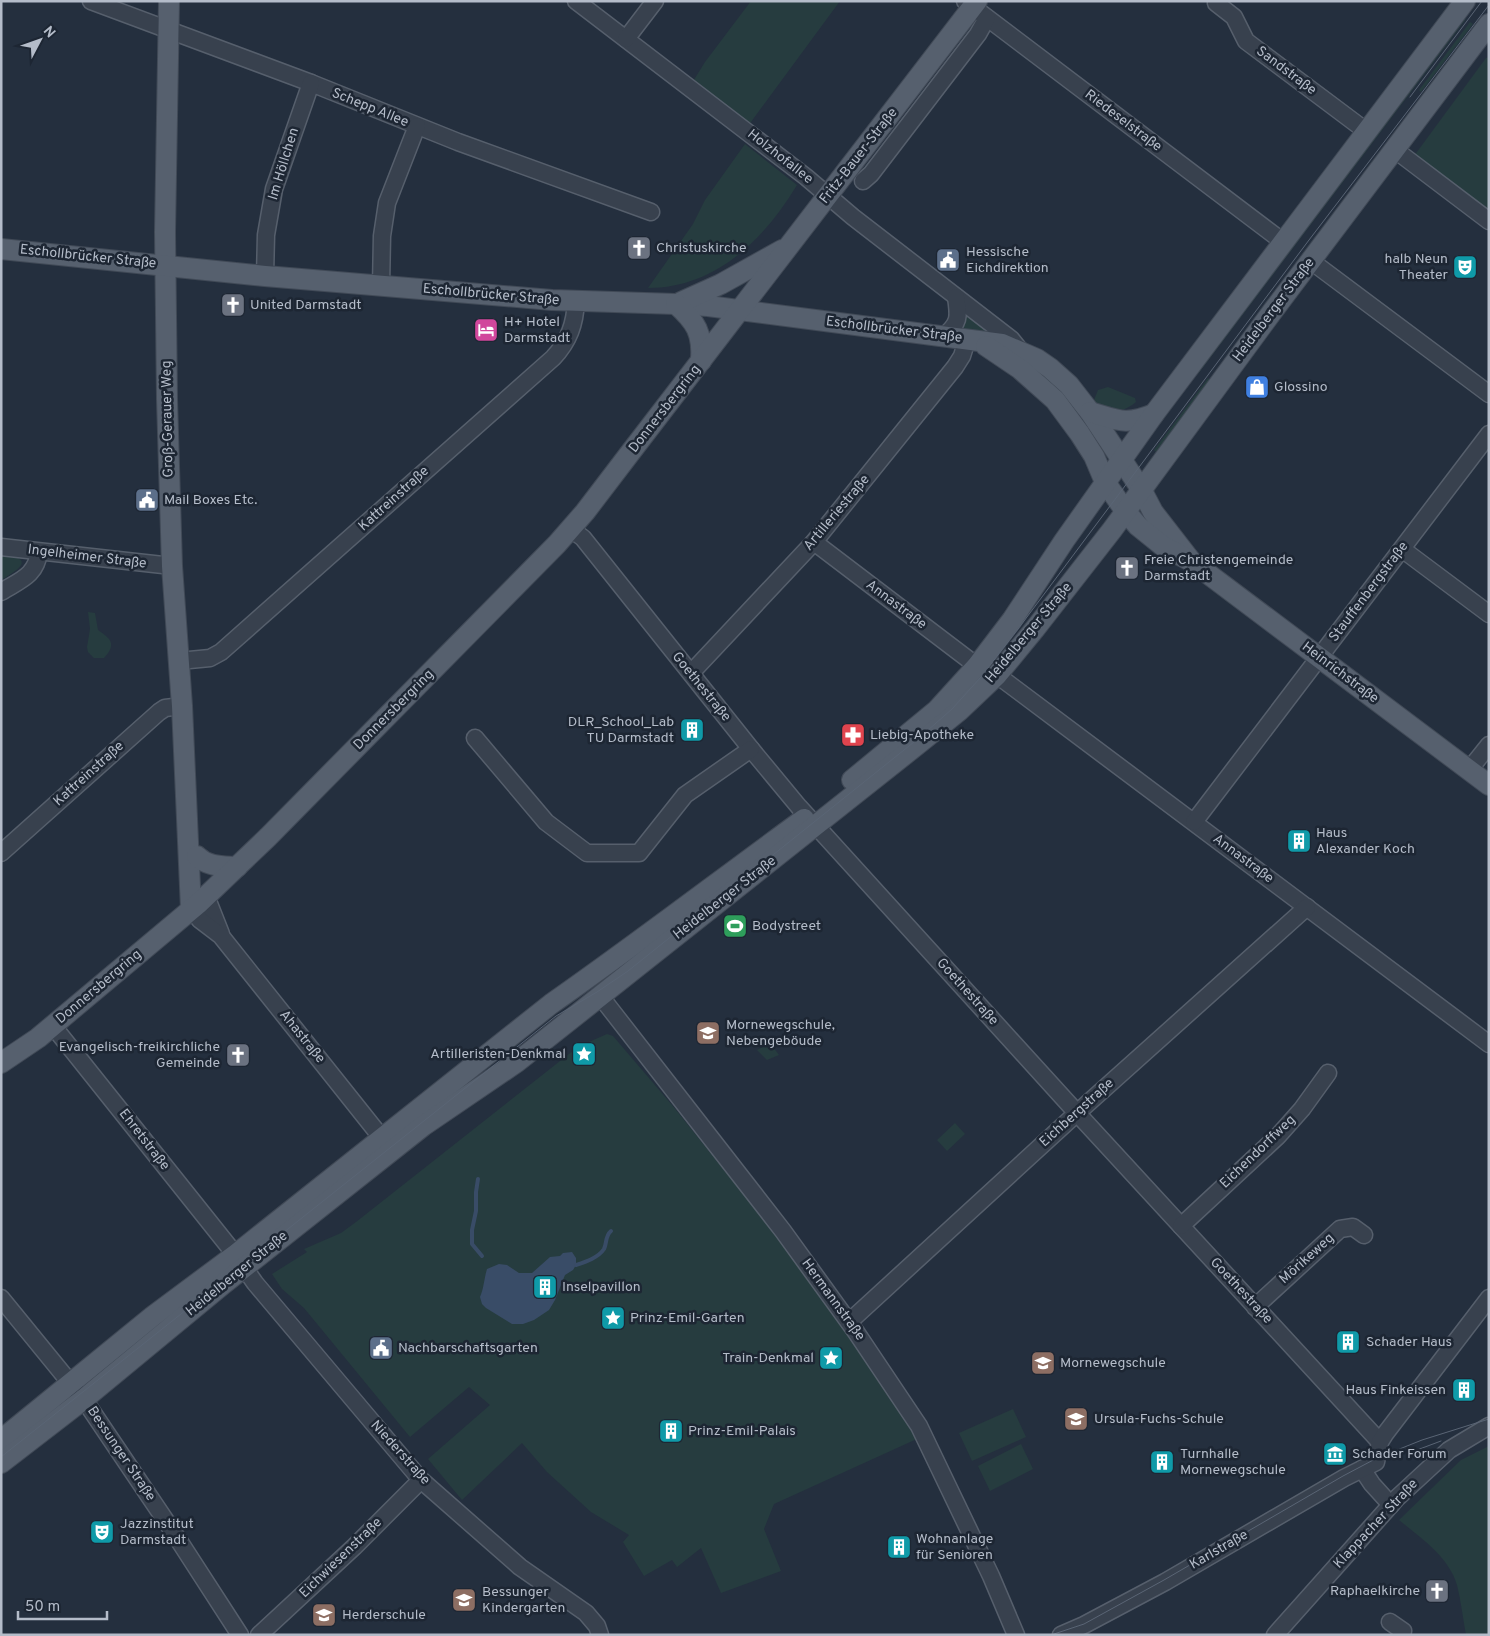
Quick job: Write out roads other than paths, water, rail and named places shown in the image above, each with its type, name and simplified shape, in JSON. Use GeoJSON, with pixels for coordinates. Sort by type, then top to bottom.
{"type":"FeatureCollection","features":[{"type":"Feature","properties":{"kind":"main road","name":"Groß-Gerauer Weg"},"geometry":{"type":"LineString","coordinates":[[169,1],[165,265],[172,566],[189,836],[187,850],[198,903]]}},
{"type":"Feature","properties":{"kind":"main road","name":"Heidelberger Straße"},"geometry":{"type":"LineString","coordinates":[[387,1144],[423,1126],[517,1062],[601,997],[812,821],[937,710],[977,666],[1012,620],[1121,459],[1282,242],[1465,1]]}},
{"type":"Feature","properties":{"kind":"main road","name":"Fritz-Bauer-Straße"},"geometry":{"type":"LineString","coordinates":[[740,310],[975,7]]}},
{"type":"Feature","properties":{"kind":"main road","name":"Heidelberger Straße"},"geometry":{"type":"LineString","coordinates":[[1,1463],[84,1399],[239,1261],[387,1144],[551,1004],[588,979],[676,912],[812,821],[960,711],[998,675],[1126,512],[1489,24]]}},
{"type":"Feature","properties":{"kind":"main road"},"geometry":{"type":"LineString","coordinates":[[1429,104],[1450,94],[1489,46]]}},
{"type":"Feature","properties":{"kind":"main road"},"geometry":{"type":"LineString","coordinates":[[701,361],[702,342],[700,334],[690,318],[676,304],[721,284],[790,245]]}},
{"type":"Feature","properties":{"kind":"main road","name":"Eschollbrücker Straße"},"geometry":{"type":"LineString","coordinates":[[1,249],[380,286],[576,301],[676,304],[740,310],[1002,344],[1037,359],[1069,385],[1090,412],[1121,459]]}},
{"type":"Feature","properties":{"kind":"main road","name":"Donnersbergring"},"geometry":{"type":"LineString","coordinates":[[1,1063],[53,1026],[198,903],[237,867],[442,663],[571,529],[740,310]]}},
{"type":"Feature","properties":{"kind":"main road","name":"Eschollbrücker Straße"},"geometry":{"type":"LineString","coordinates":[[974,341],[1020,369],[1055,400],[1094,456],[1105,482]]}},
{"type":"Feature","properties":{"kind":"main road"},"geometry":{"type":"LineString","coordinates":[[1090,412],[1121,421],[1138,421],[1154,414]]}},
{"type":"Feature","properties":{"kind":"main road","name":"Heinrichstraße"},"geometry":{"type":"LineString","coordinates":[[1121,459],[1153,512],[1191,561]]}},
{"type":"Feature","properties":{"kind":"main road","name":"Heinrichstraße"},"geometry":{"type":"LineString","coordinates":[[1105,482],[1126,512],[1164,548],[1191,561],[1489,785]]}},
{"type":"Feature","properties":{"kind":"main road","name":"Groß-Gerauer Weg"},"geometry":{"type":"LineString","coordinates":[[189,836],[197,856],[198,903]]}},
{"type":"Feature","properties":{"kind":"main road"},"geometry":{"type":"LineString","coordinates":[[197,856],[206,864],[237,867]]}},
{"type":"Feature","properties":{"kind":"main road"},"geometry":{"type":"LineString","coordinates":[[588,979],[601,997]]}},
{"type":"Feature","properties":{"kind":"main road","name":"Heidelberger Straße"},"geometry":{"type":"LineString","coordinates":[[1,1440],[153,1316],[239,1261]]}},
{"type":"Feature","properties":{"kind":"street","name":"Schepp Allee"},"geometry":{"type":"LineString","coordinates":[[91,1],[417,126],[650,212]]}},
{"type":"Feature","properties":{"kind":"street","name":"Holzhofallee"},"geometry":{"type":"LineString","coordinates":[[576,1],[828,195],[853,217],[1011,340],[1021,351]]}},
{"type":"Feature","properties":{"kind":"street"},"geometry":{"type":"LineString","coordinates":[[626,39],[655,1]]}},
{"type":"Feature","properties":{"kind":"street","name":"Sandstraße"},"geometry":{"type":"LineString","coordinates":[[1216,3],[1234,17],[1246,41],[1366,131]]}},
{"type":"Feature","properties":{"kind":"street","name":"Fritz-Bauer-Straße"},"geometry":{"type":"LineString","coordinates":[[863,181],[871,174],[972,42],[975,7]]}},
{"type":"Feature","properties":{"kind":"street","name":"Riedeselstraße"},"geometry":{"type":"LineString","coordinates":[[975,7],[1282,242]]}},
{"type":"Feature","properties":{"kind":"street","name":"Im Höllchen"},"geometry":{"type":"LineString","coordinates":[[265,276],[266,234],[274,189],[311,84]]}},
{"type":"Feature","properties":{"kind":"street"},"geometry":{"type":"LineString","coordinates":[[380,286],[382,236],[387,203],[417,126]]}},
{"type":"Feature","properties":{"kind":"street"},"geometry":{"type":"LineString","coordinates":[[1394,150],[1489,221]]}},
{"type":"Feature","properties":{"kind":"street"},"geometry":{"type":"LineString","coordinates":[[1311,261],[1489,394]]}},
{"type":"Feature","properties":{"kind":"street"},"geometry":{"type":"LineString","coordinates":[[943,337],[956,324],[958,316],[956,297]]}},
{"type":"Feature","properties":{"kind":"street","name":"Kattreinstraße"},"geometry":{"type":"LineString","coordinates":[[179,661],[205,659],[221,652],[553,358],[565,344],[571,331],[576,301]]}},
{"type":"Feature","properties":{"kind":"street","name":"Artilleriestraße"},"geometry":{"type":"LineString","coordinates":[[691,673],[814,542],[974,341]]}},
{"type":"Feature","properties":{"kind":"street","name":"Stauffenbergstraße"},"geometry":{"type":"LineString","coordinates":[[1194,822],[1489,434]]}},
{"type":"Feature","properties":{"kind":"street","name":"Goethestraße"},"geometry":{"type":"LineString","coordinates":[[571,529],[589,546],[751,749],[812,821],[1180,1226],[1380,1442]]}},
{"type":"Feature","properties":{"kind":"street","name":"Annastraße"},"geometry":{"type":"LineString","coordinates":[[814,542],[977,666]]}},
{"type":"Feature","properties":{"kind":"street","name":"Ingelheimer Straße"},"geometry":{"type":"LineString","coordinates":[[1,547],[172,566]]}},
{"type":"Feature","properties":{"kind":"street"},"geometry":{"type":"LineString","coordinates":[[1402,549],[1489,614]]}},
{"type":"Feature","properties":{"kind":"street"},"geometry":{"type":"LineString","coordinates":[[1,592],[34,570],[39,552]]}},
{"type":"Feature","properties":{"kind":"street","name":"Annastraße"},"geometry":{"type":"LineString","coordinates":[[998,675],[1489,1044]]}},
{"type":"Feature","properties":{"kind":"street","name":"Kattreinstraße"},"geometry":{"type":"LineString","coordinates":[[1,853],[159,712],[165,708],[182,706]]}},
{"type":"Feature","properties":{"kind":"street"},"geometry":{"type":"LineString","coordinates":[[475,738],[546,822],[587,853],[639,853],[685,795],[751,749]]}},
{"type":"Feature","properties":{"kind":"street"},"geometry":{"type":"LineString","coordinates":[[1469,770],[1489,745]]}},
{"type":"Feature","properties":{"kind":"street","name":"Ahastraße"},"geometry":{"type":"LineString","coordinates":[[198,903],[221,936],[387,1144]]}},
{"type":"Feature","properties":{"kind":"street","name":"Eichbergstraße"},"geometry":{"type":"LineString","coordinates":[[849,1322],[1077,1113],[1307,907]]}},
{"type":"Feature","properties":{"kind":"street","name":"Hermannstraße"},"geometry":{"type":"LineString","coordinates":[[601,997],[751,1190],[849,1322],[918,1426],[992,1576],[1016,1635]]}},
{"type":"Feature","properties":{"kind":"street","name":"Ehretstraße"},"geometry":{"type":"LineString","coordinates":[[53,1026],[239,1261]]}},
{"type":"Feature","properties":{"kind":"street","name":"Eichendorffweg"},"geometry":{"type":"LineString","coordinates":[[1180,1226],[1278,1136],[1302,1109],[1328,1072]]}},
{"type":"Feature","properties":{"kind":"street","name":"Mörikeweg"},"geometry":{"type":"LineString","coordinates":[[1255,1307],[1340,1229],[1353,1227],[1364,1235]]}},
{"type":"Feature","properties":{"kind":"street","name":"Niederstraße"},"geometry":{"type":"LineString","coordinates":[[239,1261],[421,1480],[520,1568],[586,1613],[597,1626],[600,1635]]}},
{"type":"Feature","properties":{"kind":"street"},"geometry":{"type":"LineString","coordinates":[[1,1298],[84,1399]]}},
{"type":"Feature","properties":{"kind":"street"},"geometry":{"type":"LineString","coordinates":[[1391,1505],[1372,1484],[1369,1466],[1380,1442],[1489,1298]]}},
{"type":"Feature","properties":{"kind":"street","name":"Bessunger Straße"},"geometry":{"type":"LineString","coordinates":[[84,1399],[176,1536],[233,1633]]}},
{"type":"Feature","properties":{"kind":"street","name":"Klappacher Straße"},"geometry":{"type":"LineString","coordinates":[[1275,1635],[1391,1505],[1449,1450],[1489,1426]]}},
{"type":"Feature","properties":{"kind":"street","name":"Karlstraße"},"geometry":{"type":"LineString","coordinates":[[1061,1635],[1157,1587],[1336,1483],[1369,1466]]}},
{"type":"Feature","properties":{"kind":"street","name":"Eichwiesenstraße"},"geometry":{"type":"LineString","coordinates":[[259,1635],[421,1480]]}},
{"type":"Feature","properties":{"kind":"street"},"geometry":{"type":"LineString","coordinates":[[1390,1622],[1403,1631],[1402,1635]]}},
{"type":"Feature","properties":{"kind":"water"},"geometry":{"type":"Polygon","coordinates":[[[572,1252],[576,1258],[576,1265],[573,1270],[565,1275],[549,1310],[534,1320],[523,1324],[512,1324],[482,1304],[480,1297],[487,1269],[499,1264],[507,1265],[519,1273],[532,1273],[550,1257],[560,1256],[563,1253],[572,1252]],[[544,1281],[540,1282],[537,1285],[538,1292],[547,1294],[551,1289],[550,1284],[544,1281]]]}},
{"type":"Feature","properties":{"kind":"waterway"},"geometry":{"type":"LineString","coordinates":[[478,1179],[472,1244],[482,1256]]}},
{"type":"Feature","properties":{"kind":"waterway"},"geometry":{"type":"LineString","coordinates":[[576,1265],[598,1255],[604,1249],[611,1231]]}},
{"type":"Feature","properties":{"kind":"tram line"},"geometry":{"type":"LineString","coordinates":[[1410,97],[1482,1]]}},
{"type":"Feature","properties":{"kind":"tram line"},"geometry":{"type":"LineString","coordinates":[[1,1457],[556,1016],[628,971],[919,738],[952,709],[981,677],[1018,629],[1309,240],[1489,5]]}},
{"type":"Feature","properties":{"kind":"tram line"},"geometry":{"type":"LineString","coordinates":[[1051,1635],[1084,1624],[1377,1458],[1422,1440],[1489,1419]]}},
{"type":"Feature","properties":{"kind":"tram line"},"geometry":{"type":"LineString","coordinates":[[1409,1453],[1441,1441]]}},
{"type":"Feature","properties":{"kind":"place","name":"Christuskirche"},"geometry":{"type":"Point","coordinates":[639,248]}},
{"type":"Feature","properties":{"kind":"place","name":"Hessische Eichdirektion"},"geometry":{"type":"Point","coordinates":[948,260]}},
{"type":"Feature","properties":{"kind":"place","name":"halb Neun Theater"},"geometry":{"type":"Point","coordinates":[1465,267]}},
{"type":"Feature","properties":{"kind":"place","name":"United Darmstadt"},"geometry":{"type":"Point","coordinates":[233,305]}},
{"type":"Feature","properties":{"kind":"place","name":"H+ Hotel Darmstadt"},"geometry":{"type":"Point","coordinates":[486,330]}},
{"type":"Feature","properties":{"kind":"place","name":"Glossino"},"geometry":{"type":"Point","coordinates":[1257,387]}},
{"type":"Feature","properties":{"kind":"place","name":"Mail Boxes Etc."},"geometry":{"type":"Point","coordinates":[147,500]}},
{"type":"Feature","properties":{"kind":"place","name":"Freie Christengemeinde Darmstadt"},"geometry":{"type":"Point","coordinates":[1127,568]}},
{"type":"Feature","properties":{"kind":"place","name":"DLR_School_Lab TU Darmstadt"},"geometry":{"type":"Point","coordinates":[692,730]}},
{"type":"Feature","properties":{"kind":"place","name":"Liebig-Apotheke"},"geometry":{"type":"Point","coordinates":[853,735]}},
{"type":"Feature","properties":{"kind":"place","name":"Haus Alexander Koch"},"geometry":{"type":"Point","coordinates":[1299,841]}},
{"type":"Feature","properties":{"kind":"place","name":"Bodystreet"},"geometry":{"type":"Point","coordinates":[735,926]}},
{"type":"Feature","properties":{"kind":"place","name":"Mornewegschule, Nebengeböude"},"geometry":{"type":"Point","coordinates":[708,1033]}},
{"type":"Feature","properties":{"kind":"place","name":"Artilleristen-Denkmal"},"geometry":{"type":"Point","coordinates":[584,1054]}},
{"type":"Feature","properties":{"kind":"place","name":"Evangelisch-freikirchliche Gemeinde"},"geometry":{"type":"Point","coordinates":[238,1055]}},
{"type":"Feature","properties":{"kind":"place","name":"Inselpavillon"},"geometry":{"type":"Point","coordinates":[545,1287]}},
{"type":"Feature","properties":{"kind":"place","name":"Prinz-Emil-Garten"},"geometry":{"type":"Point","coordinates":[613,1318]}},
{"type":"Feature","properties":{"kind":"place","name":"Schader Haus"},"geometry":{"type":"Point","coordinates":[1348,1342]}},
{"type":"Feature","properties":{"kind":"place","name":"Nachbarschaftsgarten"},"geometry":{"type":"Point","coordinates":[381,1348]}},
{"type":"Feature","properties":{"kind":"place","name":"Train-Denkmal"},"geometry":{"type":"Point","coordinates":[831,1358]}},
{"type":"Feature","properties":{"kind":"place","name":"Mornewegschule"},"geometry":{"type":"Point","coordinates":[1043,1363]}},
{"type":"Feature","properties":{"kind":"place","name":"Haus Finkeissen"},"geometry":{"type":"Point","coordinates":[1464,1390]}},
{"type":"Feature","properties":{"kind":"place","name":"Ursula-Fuchs-Schule"},"geometry":{"type":"Point","coordinates":[1076,1419]}},
{"type":"Feature","properties":{"kind":"place","name":"Prinz-Emil-Palais"},"geometry":{"type":"Point","coordinates":[671,1431]}},
{"type":"Feature","properties":{"kind":"place","name":"Schader Forum"},"geometry":{"type":"Point","coordinates":[1335,1454]}},
{"type":"Feature","properties":{"kind":"place","name":"Turnhalle Mornewegschule"},"geometry":{"type":"Point","coordinates":[1162,1462]}},
{"type":"Feature","properties":{"kind":"place","name":"Jazzinstitut Darmstadt"},"geometry":{"type":"Point","coordinates":[102,1532]}},
{"type":"Feature","properties":{"kind":"place","name":"Wohnanlage für Senioren"},"geometry":{"type":"Point","coordinates":[899,1547]}},
{"type":"Feature","properties":{"kind":"place","name":"Raphaelkirche"},"geometry":{"type":"Point","coordinates":[1437,1591]}},
{"type":"Feature","properties":{"kind":"place","name":"Bessunger Kindergarten"},"geometry":{"type":"Point","coordinates":[464,1600]}},
{"type":"Feature","properties":{"kind":"place","name":"Herderschule"},"geometry":{"type":"Point","coordinates":[324,1615]}}]}
